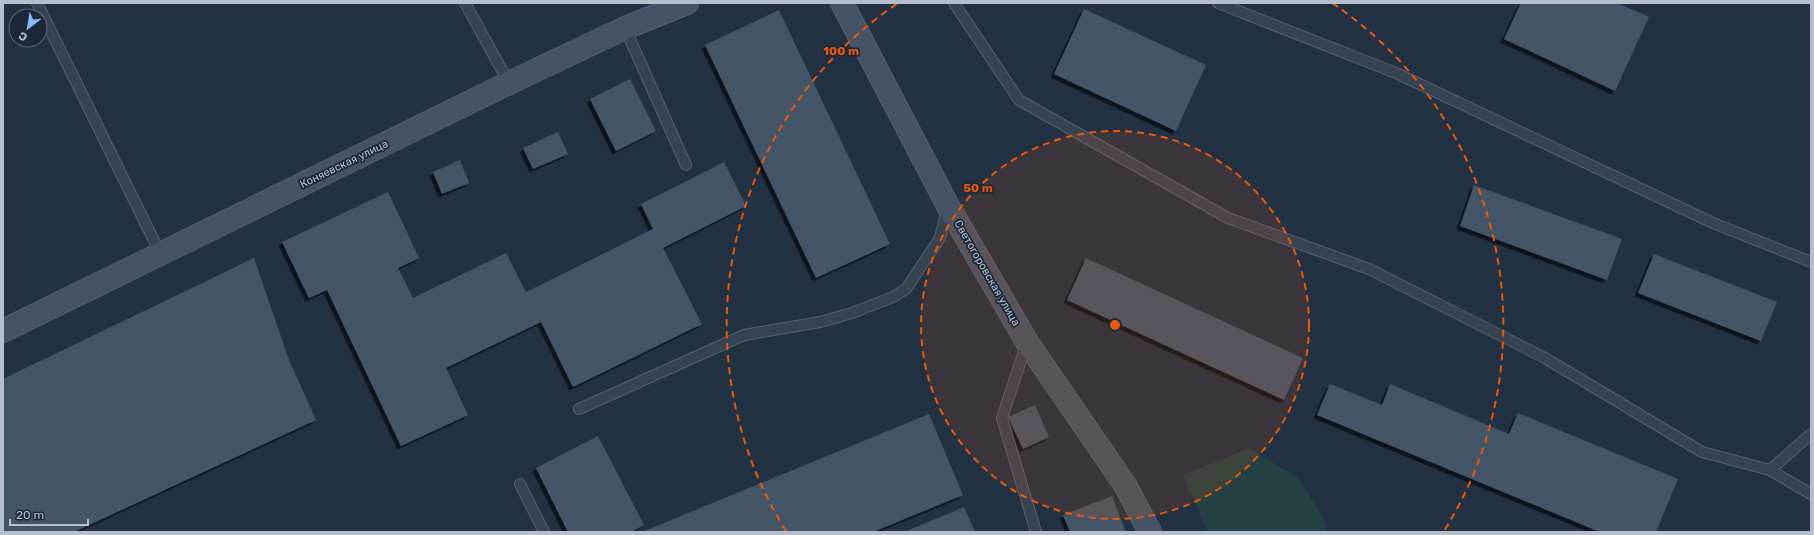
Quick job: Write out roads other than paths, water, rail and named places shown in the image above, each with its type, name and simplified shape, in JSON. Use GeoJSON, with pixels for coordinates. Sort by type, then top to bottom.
{"type":"FeatureCollection","features":[{"type":"Feature","properties":{"kind":"street","name":"Коняевская улица"},"geometry":{"type":"LineString","coordinates":[[3,331],[509,83],[625,28],[687,3]]}},
{"type":"Feature","properties":{"kind":"street","name":"Светогоровская улица"},"geometry":{"type":"LineString","coordinates":[[842,3],[948,206],[1027,342],[1125,485],[1150,532]]}},
{"type":"Feature","properties":{"kind":"lane"},"geometry":{"type":"LineString","coordinates":[[37,3],[160,253]]}},
{"type":"Feature","properties":{"kind":"lane"},"geometry":{"type":"LineString","coordinates":[[465,3],[509,83]]}},
{"type":"Feature","properties":{"kind":"lane"},"geometry":{"type":"LineString","coordinates":[[954,3],[1019,100],[1228,218],[1369,268],[1545,358],[1702,452],[1770,470],[1811,494]]}},
{"type":"Feature","properties":{"kind":"lane"},"geometry":{"type":"LineString","coordinates":[[1218,3],[1396,73],[1713,223],[1811,262]]}},
{"type":"Feature","properties":{"kind":"lane"},"geometry":{"type":"LineString","coordinates":[[625,28],[686,165]]}},
{"type":"Feature","properties":{"kind":"lane"},"geometry":{"type":"LineString","coordinates":[[579,409],[744,335],[820,322],[852,313],[893,297],[906,289],[940,238],[948,206]]}},
{"type":"Feature","properties":{"kind":"lane"},"geometry":{"type":"LineString","coordinates":[[1027,342],[1002,418],[1036,532]]}},
{"type":"Feature","properties":{"kind":"lane"},"geometry":{"type":"LineString","coordinates":[[1770,470],[1811,434]]}},
{"type":"Feature","properties":{"kind":"lane"},"geometry":{"type":"LineString","coordinates":[[520,484],[544,532]]}}]}
